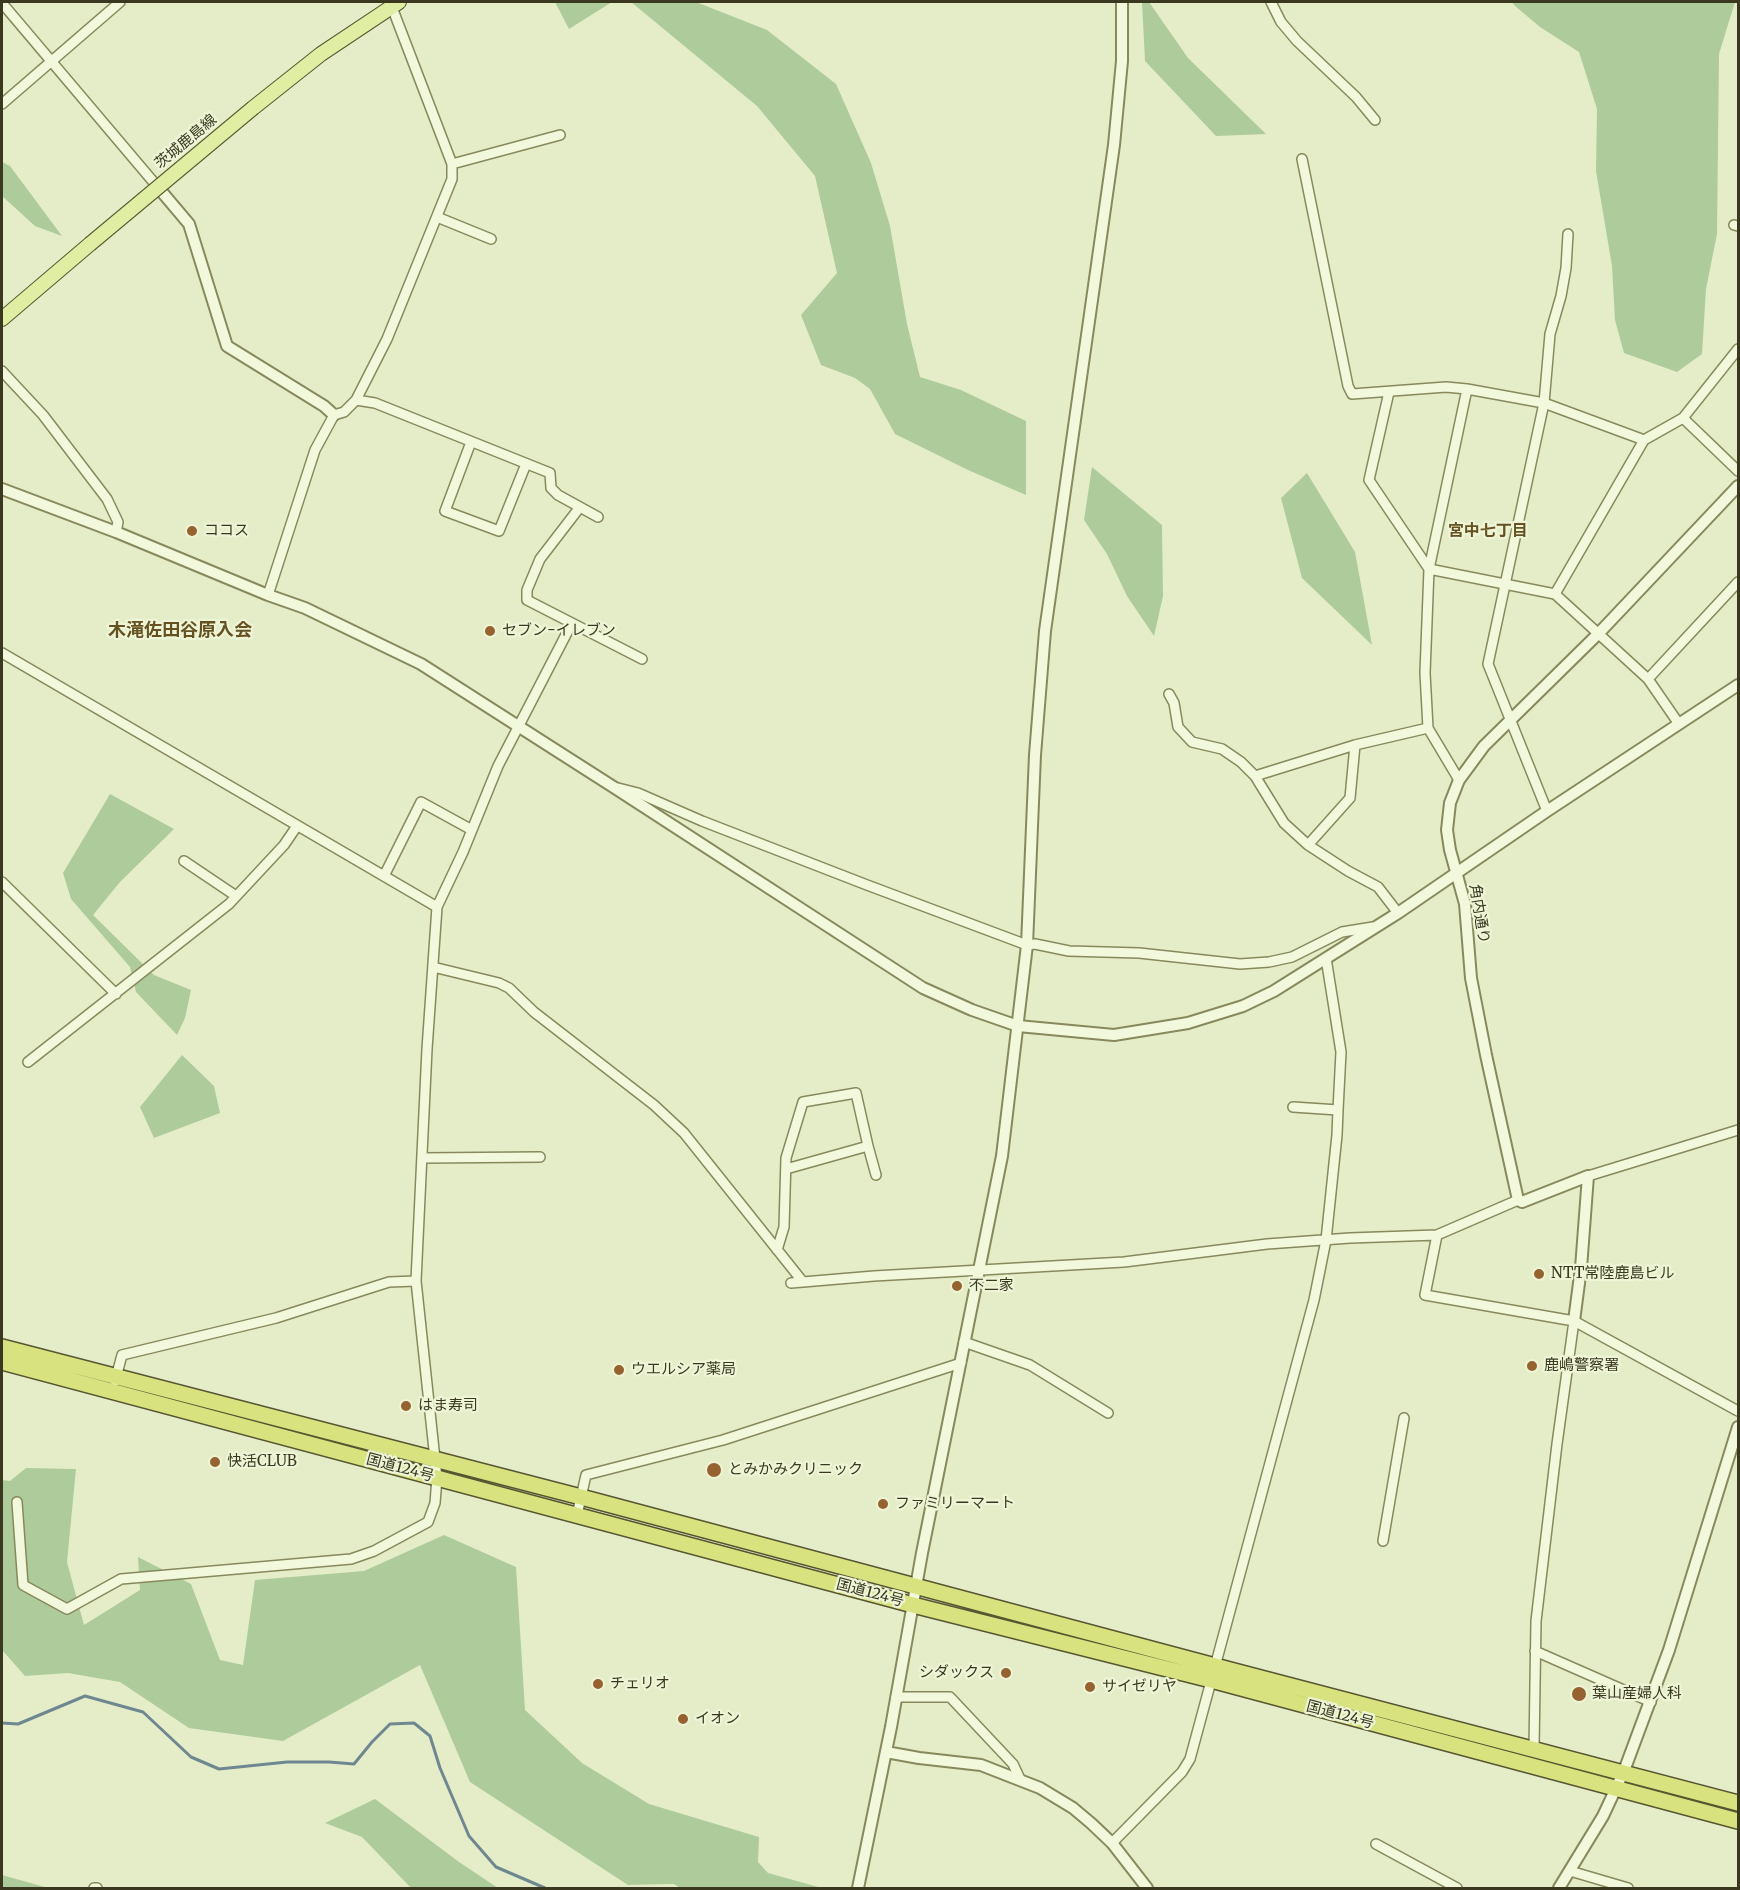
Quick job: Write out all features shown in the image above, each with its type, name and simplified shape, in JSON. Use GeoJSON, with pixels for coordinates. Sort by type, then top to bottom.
{"type":"FeatureCollection","features":[{"type":"Feature","properties":{"kind":"highway","name":"国道124号"},"geometry":{"type":"LineString","coordinates":[[2,1347],[114,1384],[437,1478],[913,1605],[1534,1748],[1738,1803]]}},
{"type":"Feature","properties":{"kind":"highway","name":"国道124号"},"geometry":{"type":"LineString","coordinates":[[2,1362],[114,1384],[436,1460],[581,1497],[917,1586],[1213,1673],[1738,1821]]}},
{"type":"Feature","properties":{"kind":"main road","name":"茨城鹿島線"},"geometry":{"type":"LineString","coordinates":[[2,319],[253,108],[321,54],[393,3]]}},
{"type":"Feature","properties":{"kind":"street"},"geometry":{"type":"LineString","coordinates":[[2,104],[120,2]]}},
{"type":"Feature","properties":{"kind":"street"},"geometry":{"type":"LineString","coordinates":[[858,1888],[1002,1156],[1027,945],[1035,755],[1045,631],[1114,145],[1122,61],[1122,2]]}},
{"type":"Feature","properties":{"kind":"street"},"geometry":{"type":"LineString","coordinates":[[1271,2],[1281,21],[1297,41],[1356,97],[1375,120]]}},
{"type":"Feature","properties":{"kind":"street"},"geometry":{"type":"LineString","coordinates":[[2,3],[189,224],[227,346],[324,406],[334,416]]}},
{"type":"Feature","properties":{"kind":"street"},"geometry":{"type":"LineString","coordinates":[[268,595],[315,450],[334,416],[344,412],[356,400],[387,339],[452,179],[452,164],[393,3]]}},
{"type":"Feature","properties":{"kind":"street"},"geometry":{"type":"LineString","coordinates":[[452,164],[560,135]]}},
{"type":"Feature","properties":{"kind":"street"},"geometry":{"type":"LineString","coordinates":[[1302,159],[1348,386],[1352,394],[1446,387],[1467,389],[1544,403],[1644,440]]}},
{"type":"Feature","properties":{"kind":"street"},"geometry":{"type":"LineString","coordinates":[[437,217],[491,239]]}},
{"type":"Feature","properties":{"kind":"street"},"geometry":{"type":"LineString","coordinates":[[1547,812],[1488,664],[1544,403],[1550,334],[1561,296],[1566,268],[1568,234]]}},
{"type":"Feature","properties":{"kind":"street"},"geometry":{"type":"LineString","coordinates":[[1555,594],[1644,440],[1683,418],[1738,349]]}},
{"type":"Feature","properties":{"kind":"street"},"geometry":{"type":"LineString","coordinates":[[2,371],[43,416],[107,499],[118,522],[116,532]]}},
{"type":"Feature","properties":{"kind":"street"},"geometry":{"type":"LineString","coordinates":[[1459,780],[1428,728],[1425,673],[1429,569],[1467,389]]}},
{"type":"Feature","properties":{"kind":"street"},"geometry":{"type":"LineString","coordinates":[[1389,392],[1369,480],[1429,569],[1555,594],[1648,679],[1679,724]]}},
{"type":"Feature","properties":{"kind":"street"},"geometry":{"type":"LineString","coordinates":[[356,400],[375,404],[550,473],[551,488],[558,495],[598,517]]}},
{"type":"Feature","properties":{"kind":"street"},"geometry":{"type":"LineString","coordinates":[[1683,418],[1738,471]]}},
{"type":"Feature","properties":{"kind":"street"},"geometry":{"type":"LineString","coordinates":[[471,442],[445,511],[499,531],[526,464]]}},
{"type":"Feature","properties":{"kind":"street","name":"角内通り"},"geometry":{"type":"LineString","coordinates":[[1518,1200],[1472,978],[1465,904],[1447,830],[1450,803],[1459,780],[1484,746],[1599,633],[1738,486]]}},
{"type":"Feature","properties":{"kind":"street"},"geometry":{"type":"LineString","coordinates":[[2,489],[305,608],[421,664],[922,988],[972,1010],[1018,1026],[1114,1035],[1188,1023],[1243,1006],[1274,991],[1398,913],[1738,685]]}},
{"type":"Feature","properties":{"kind":"street"},"geometry":{"type":"LineString","coordinates":[[580,507],[540,559],[527,590],[527,600],[642,659]]}},
{"type":"Feature","properties":{"kind":"street"},"geometry":{"type":"LineString","coordinates":[[1648,679],[1738,582]]}},
{"type":"Feature","properties":{"kind":"street"},"geometry":{"type":"LineString","coordinates":[[17,1502],[23,1585],[67,1609],[121,1579],[351,1559],[374,1551],[428,1521],[435,1503],[437,1478],[416,1281],[437,907],[517,726],[572,623]]}},
{"type":"Feature","properties":{"kind":"street"},"geometry":{"type":"LineString","coordinates":[[2,653],[437,907]]}},
{"type":"Feature","properties":{"kind":"street"},"geometry":{"type":"LineString","coordinates":[[1168,694],[1174,703],[1178,727],[1192,742],[1222,749],[1241,762],[1255,776],[1284,823],[1308,845],[1378,887],[1398,913]]}},
{"type":"Feature","properties":{"kind":"street"},"geometry":{"type":"LineString","coordinates":[[1255,776],[1354,745],[1428,728]]}},
{"type":"Feature","properties":{"kind":"street"},"geometry":{"type":"LineString","coordinates":[[1308,845],[1350,798],[1354,745]]}},
{"type":"Feature","properties":{"kind":"street"},"geometry":{"type":"LineString","coordinates":[[615,788],[638,794],[702,821],[1027,945],[1035,944],[1069,951],[1139,953],[1240,964],[1269,962],[1293,957],[1342,932],[1377,926]]}},
{"type":"Feature","properties":{"kind":"street"},"geometry":{"type":"LineString","coordinates":[[384,876],[421,802],[472,830]]}},
{"type":"Feature","properties":{"kind":"street"},"geometry":{"type":"LineString","coordinates":[[28,1062],[236,896],[284,846],[297,826]]}},
{"type":"Feature","properties":{"kind":"street"},"geometry":{"type":"LineString","coordinates":[[184,861],[236,896]]}},
{"type":"Feature","properties":{"kind":"street"},"geometry":{"type":"LineString","coordinates":[[2,882],[116,994]]}},
{"type":"Feature","properties":{"kind":"street"},"geometry":{"type":"LineString","coordinates":[[1112,1843],[1182,1772],[1190,1759],[1314,1299],[1326,1239],[1337,1135],[1341,1052],[1326,958]]}},
{"type":"Feature","properties":{"kind":"street"},"geometry":{"type":"LineString","coordinates":[[433,967],[498,983],[509,988],[534,1012],[654,1104],[684,1133],[803,1282]]}},
{"type":"Feature","properties":{"kind":"street"},"geometry":{"type":"LineString","coordinates":[[777,1250],[784,1227],[786,1158],[802,1102],[856,1093],[876,1175]]}},
{"type":"Feature","properties":{"kind":"street"},"geometry":{"type":"LineString","coordinates":[[1293,1107],[1338,1110]]}},
{"type":"Feature","properties":{"kind":"street"},"geometry":{"type":"LineString","coordinates":[[791,1283],[1124,1262],[1326,1239],[1437,1235],[1518,1200],[1522,1202],[1588,1176],[1738,1130]]}},
{"type":"Feature","properties":{"kind":"street"},"geometry":{"type":"LineString","coordinates":[[786,1169],[868,1146]]}},
{"type":"Feature","properties":{"kind":"street"},"geometry":{"type":"LineString","coordinates":[[423,1158],[540,1157]]}},
{"type":"Feature","properties":{"kind":"street"},"geometry":{"type":"LineString","coordinates":[[1534,1748],[1536,1621],[1581,1268],[1588,1176]]}},
{"type":"Feature","properties":{"kind":"street"},"geometry":{"type":"LineString","coordinates":[[1437,1235],[1425,1295],[1574,1321],[1738,1411]]}},
{"type":"Feature","properties":{"kind":"street"},"geometry":{"type":"LineString","coordinates":[[114,1384],[122,1355],[276,1318],[389,1282],[416,1281]]}},
{"type":"Feature","properties":{"kind":"street"},"geometry":{"type":"LineString","coordinates":[[964,1342],[1030,1365],[1108,1413]]}},
{"type":"Feature","properties":{"kind":"street"},"geometry":{"type":"LineString","coordinates":[[577,1515],[586,1475],[723,1440],[961,1363]]}},
{"type":"Feature","properties":{"kind":"street"},"geometry":{"type":"LineString","coordinates":[[1383,1541],[1404,1418]]}},
{"type":"Feature","properties":{"kind":"street"},"geometry":{"type":"LineString","coordinates":[[1559,1888],[1595,1830],[1624,1772],[1673,1639],[1738,1427]]}},
{"type":"Feature","properties":{"kind":"street"},"geometry":{"type":"LineString","coordinates":[[1535,1651],[1651,1702]]}},
{"type":"Feature","properties":{"kind":"street"},"geometry":{"type":"LineString","coordinates":[[897,1697],[950,1697],[1013,1764],[1020,1779]]}},
{"type":"Feature","properties":{"kind":"street"},"geometry":{"type":"LineString","coordinates":[[886,1752],[981,1765],[1020,1779],[1056,1797],[1112,1843],[1147,1888]]}},
{"type":"Feature","properties":{"kind":"street"},"geometry":{"type":"LineString","coordinates":[[1376,1844],[1457,1888]]}},
{"type":"Feature","properties":{"kind":"street"},"geometry":{"type":"LineString","coordinates":[[1570,1871],[1628,1888]]}},
{"type":"Feature","properties":{"kind":"green space"},"geometry":{"type":"Polygon","coordinates":[[[555,2],[612,2],[569,29],[555,2]]]}},
{"type":"Feature","properties":{"kind":"green space"},"geometry":{"type":"Polygon","coordinates":[[[631,2],[696,2],[767,30],[836,84],[871,163],[890,226],[907,324],[920,377],[961,390],[1026,421],[1026,495],[968,470],[895,434],[870,389],[855,378],[821,365],[801,315],[837,273],[815,176],[757,106],[631,2]]]}},
{"type":"Feature","properties":{"kind":"green space"},"geometry":{"type":"Polygon","coordinates":[[[1142,2],[1149,2],[1188,58],[1266,134],[1216,136],[1145,61],[1142,2]]]}},
{"type":"Feature","properties":{"kind":"green space"},"geometry":{"type":"Polygon","coordinates":[[[1512,2],[1735,2],[1719,54],[1717,234],[1706,289],[1702,354],[1677,372],[1624,353],[1615,320],[1612,266],[1596,171],[1597,109],[1579,52],[1540,27],[1512,2]]]}},
{"type":"Feature","properties":{"kind":"green space"},"geometry":{"type":"Polygon","coordinates":[[[2,162],[10,166],[62,236],[35,226],[2,196],[2,162]]]}},
{"type":"Feature","properties":{"kind":"green space"},"geometry":{"type":"Polygon","coordinates":[[[1092,467],[1162,525],[1163,596],[1154,636],[1127,596],[1107,554],[1084,520],[1092,467]]]}},
{"type":"Feature","properties":{"kind":"green space"},"geometry":{"type":"Polygon","coordinates":[[[1307,473],[1355,552],[1372,645],[1302,578],[1281,498],[1307,473]]]}},
{"type":"Feature","properties":{"kind":"green space"},"geometry":{"type":"Polygon","coordinates":[[[110,794],[174,829],[120,882],[93,915],[154,975],[191,990],[185,1018],[177,1035],[136,992],[130,967],[71,899],[63,873],[110,794]]]}},
{"type":"Feature","properties":{"kind":"green space"},"geometry":{"type":"Polygon","coordinates":[[[182,1055],[214,1086],[220,1113],[154,1138],[140,1107],[182,1055]]]}},
{"type":"Feature","properties":{"kind":"green space"},"geometry":{"type":"Polygon","coordinates":[[[26,1468],[76,1469],[67,1562],[84,1625],[140,1590],[138,1557],[191,1584],[220,1660],[243,1665],[255,1580],[364,1571],[444,1535],[516,1567],[525,1710],[582,1763],[649,1804],[759,1837],[758,1862],[768,1873],[822,1888],[680,1888],[674,1884],[628,1885],[470,1782],[420,1665],[283,1741],[189,1728],[120,1682],[68,1673],[25,1676],[2,1650],[2,1480],[10,1481],[26,1468]]]}},
{"type":"Feature","properties":{"kind":"green space"},"geometry":{"type":"Polygon","coordinates":[[[375,1799],[498,1888],[411,1888],[362,1837],[325,1823],[375,1799]]]}},
{"type":"Feature","properties":{"kind":"green space"},"geometry":{"type":"Polygon","coordinates":[[[2,1875],[48,1888],[2,1888],[2,1875]]]}},
{"type":"Feature","properties":{"kind":"waterway"},"geometry":{"type":"LineString","coordinates":[[2,1723],[18,1724],[85,1696],[143,1712],[191,1757],[219,1769],[287,1762],[354,1764],[390,1724],[414,1723],[430,1736],[440,1768],[469,1836],[496,1867],[545,1888]]}},
{"type":"Feature","properties":{"kind":"place","name":"ココス"},"geometry":{"type":"Point","coordinates":[192,531]}},
{"type":"Feature","properties":{"kind":"place","name":"セブン-イレブン"},"geometry":{"type":"Point","coordinates":[490,631]}},
{"type":"Feature","properties":{"kind":"place","name":"NTT常陸鹿島ビル"},"geometry":{"type":"Point","coordinates":[1539,1274]}},
{"type":"Feature","properties":{"kind":"place","name":"不二家"},"geometry":{"type":"Point","coordinates":[957,1286]}},
{"type":"Feature","properties":{"kind":"place","name":"鹿嶋警察署"},"geometry":{"type":"Point","coordinates":[1532,1366]}},
{"type":"Feature","properties":{"kind":"place","name":"ウエルシア薬局"},"geometry":{"type":"Point","coordinates":[619,1370]}},
{"type":"Feature","properties":{"kind":"place","name":"はま寿司"},"geometry":{"type":"Point","coordinates":[406,1406]}},
{"type":"Feature","properties":{"kind":"place","name":"快活CLUB"},"geometry":{"type":"Point","coordinates":[215,1462]}},
{"type":"Feature","properties":{"kind":"place","name":"とみかみクリニック"},"geometry":{"type":"Point","coordinates":[714,1470]}},
{"type":"Feature","properties":{"kind":"place","name":"ファミリーマート"},"geometry":{"type":"Point","coordinates":[883,1504]}},
{"type":"Feature","properties":{"kind":"place","name":"シダックス"},"geometry":{"type":"Point","coordinates":[1006,1673]}},
{"type":"Feature","properties":{"kind":"place","name":"チェリオ"},"geometry":{"type":"Point","coordinates":[598,1684]}},
{"type":"Feature","properties":{"kind":"place","name":"サイゼリヤ"},"geometry":{"type":"Point","coordinates":[1090,1687]}},
{"type":"Feature","properties":{"kind":"place","name":"葉山産婦人科"},"geometry":{"type":"Point","coordinates":[1579,1694]}},
{"type":"Feature","properties":{"kind":"place","name":"イオン"},"geometry":{"type":"Point","coordinates":[683,1719]}},
{"type":"Feature","properties":{"kind":"district","name":"宮中七丁目"},"geometry":{"type":"Point","coordinates":[1488,531]}},
{"type":"Feature","properties":{"kind":"district","name":"木滝佐田谷原入会"},"geometry":{"type":"Point","coordinates":[180,631]}}]}
